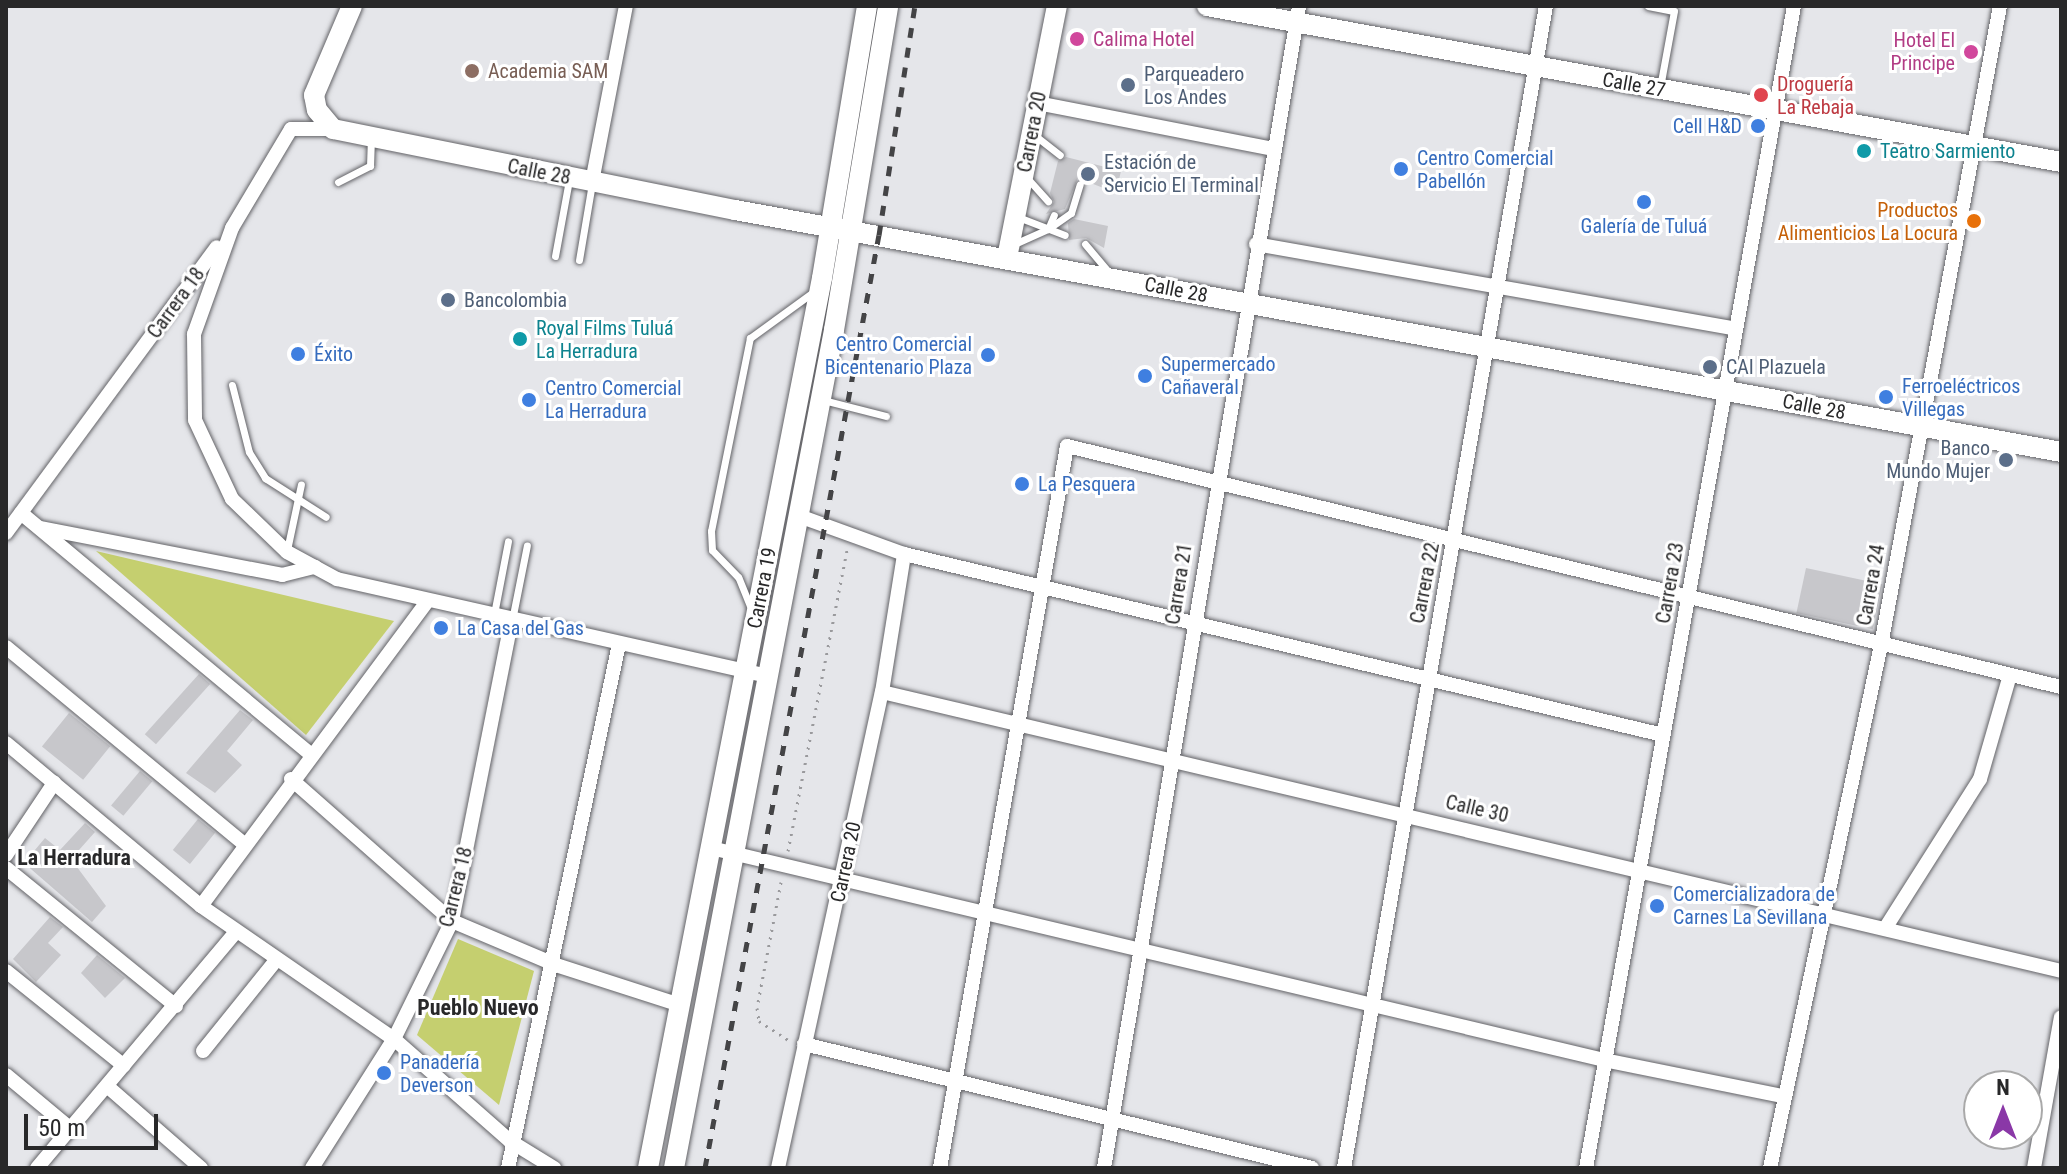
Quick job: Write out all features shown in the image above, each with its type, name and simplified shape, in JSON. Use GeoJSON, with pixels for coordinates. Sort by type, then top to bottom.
{"type":"FeatureCollection","features":[{"type":"Feature","properties":{"kind":"main road"},"geometry":{"type":"LineString","coordinates":[[333,129],[317,110],[314,95],[352,6]]}},
{"type":"Feature","properties":{"kind":"main road","name":"Carrera 19"},"geometry":{"type":"LineString","coordinates":[[674,1168],[821,399],[867,6]]}},
{"type":"Feature","properties":{"kind":"main road","name":"Carrera 19"},"geometry":{"type":"LineString","coordinates":[[648,1168],[822,278],[841,229],[888,6]]}},
{"type":"Feature","properties":{"kind":"main road","name":"Carrera 20"},"geometry":{"type":"LineString","coordinates":[[1009,252],[1057,6]]}},
{"type":"Feature","properties":{"kind":"main road","name":"Calle 27"},"geometry":{"type":"LineString","coordinates":[[1207,6],[1298,15],[1536,68],[2061,162]]}},
{"type":"Feature","properties":{"kind":"main road","name":"Calle 28"},"geometry":{"type":"LineString","coordinates":[[333,129],[569,178],[841,229],[1009,252],[1113,278],[2061,452]]}},
{"type":"Feature","properties":{"kind":"street"},"geometry":{"type":"LineString","coordinates":[[592,182],[626,6]]}},
{"type":"Feature","properties":{"kind":"street","name":"Carrera 22"},"geometry":{"type":"LineString","coordinates":[[1344,1168],[1426,680],[1488,348],[1546,6]]}},
{"type":"Feature","properties":{"kind":"street","name":"Carrera 23"},"geometry":{"type":"LineString","coordinates":[[1586,1168],[1794,6]]}},
{"type":"Feature","properties":{"kind":"street","name":"Carrera 24"},"geometry":{"type":"LineString","coordinates":[[1770,1168],[1881,645],[2000,6]]}},
{"type":"Feature","properties":{"kind":"street","name":"Carrera 21"},"geometry":{"type":"LineString","coordinates":[[1104,1168],[1245,303],[1298,15]]}},
{"type":"Feature","properties":{"kind":"street"},"geometry":{"type":"LineString","coordinates":[[1037,103],[1274,149]]}},
{"type":"Feature","properties":{"kind":"street"},"geometry":{"type":"LineString","coordinates":[[333,129],[291,129],[232,228],[194,334],[195,420],[232,499],[287,552],[315,567],[426,603],[769,676]]}},
{"type":"Feature","properties":{"kind":"street","name":"Carrera 18"},"geometry":{"type":"LineString","coordinates":[[6,533],[232,228]]}},
{"type":"Feature","properties":{"kind":"street"},"geometry":{"type":"LineString","coordinates":[[1256,244],[1736,329]]}},
{"type":"Feature","properties":{"kind":"street"},"geometry":{"type":"LineString","coordinates":[[940,1168],[1067,446],[2061,687]]}},
{"type":"Feature","properties":{"kind":"street"},"geometry":{"type":"LineString","coordinates":[[21,513],[311,755]]}},
{"type":"Feature","properties":{"kind":"street"},"geometry":{"type":"LineString","coordinates":[[799,516],[904,554],[1663,735]]}},
{"type":"Feature","properties":{"kind":"street"},"geometry":{"type":"LineString","coordinates":[[37,527],[282,575],[315,567]]}},
{"type":"Feature","properties":{"kind":"street","name":"Carrera 20"},"geometry":{"type":"LineString","coordinates":[[778,1168],[882,692],[904,554]]}},
{"type":"Feature","properties":{"kind":"street"},"geometry":{"type":"LineString","coordinates":[[201,906],[291,779],[426,603]]}},
{"type":"Feature","properties":{"kind":"street","name":"Carrera 18"},"geometry":{"type":"LineString","coordinates":[[312,1168],[394,1039],[452,921],[511,622]]}},
{"type":"Feature","properties":{"kind":"street"},"geometry":{"type":"LineString","coordinates":[[508,1168],[517,1146],[556,965],[619,644]]}},
{"type":"Feature","properties":{"kind":"street"},"geometry":{"type":"LineString","coordinates":[[6,647],[245,845]]}},
{"type":"Feature","properties":{"kind":"street"},"geometry":{"type":"LineString","coordinates":[[1886,927],[1980,779],[2010,675]]}},
{"type":"Feature","properties":{"kind":"street","name":"Calle 30"},"geometry":{"type":"LineString","coordinates":[[882,692],[1404,812],[2061,971]]}},
{"type":"Feature","properties":{"kind":"street"},"geometry":{"type":"LineString","coordinates":[[6,743],[201,906],[394,1039],[517,1146],[554,1168]]}},
{"type":"Feature","properties":{"kind":"street"},"geometry":{"type":"LineString","coordinates":[[291,779],[452,921],[556,965],[680,1005]]}},
{"type":"Feature","properties":{"kind":"street"},"geometry":{"type":"LineString","coordinates":[[6,855],[54,783]]}},
{"type":"Feature","properties":{"kind":"street"},"geometry":{"type":"LineString","coordinates":[[711,848],[1604,1060],[1783,1096]]}},
{"type":"Feature","properties":{"kind":"street"},"geometry":{"type":"LineString","coordinates":[[6,868],[176,1006]]}},
{"type":"Feature","properties":{"kind":"street"},"geometry":{"type":"LineString","coordinates":[[37,1168],[236,932]]}},
{"type":"Feature","properties":{"kind":"street"},"geometry":{"type":"LineString","coordinates":[[203,1051],[277,959]]}},
{"type":"Feature","properties":{"kind":"street"},"geometry":{"type":"LineString","coordinates":[[6,971],[124,1066]]}},
{"type":"Feature","properties":{"kind":"street"},"geometry":{"type":"LineString","coordinates":[[2034,1168],[2061,1017]]}},
{"type":"Feature","properties":{"kind":"street"},"geometry":{"type":"LineString","coordinates":[[804,1044],[1312,1168]]}},
{"type":"Feature","properties":{"kind":"street"},"geometry":{"type":"LineString","coordinates":[[6,1075],[71,1129]]}},
{"type":"Feature","properties":{"kind":"street"},"geometry":{"type":"LineString","coordinates":[[107,1086],[198,1167]]}},
{"type":"Feature","properties":{"kind":"lane"},"geometry":{"type":"LineString","coordinates":[[1648,6],[1674,11],[1659,89]]}},
{"type":"Feature","properties":{"kind":"lane"},"geometry":{"type":"LineString","coordinates":[[1031,133],[1060,155]]}},
{"type":"Feature","properties":{"kind":"lane"},"geometry":{"type":"LineString","coordinates":[[338,182],[370,166],[371,137]]}},
{"type":"Feature","properties":{"kind":"lane"},"geometry":{"type":"LineString","coordinates":[[1023,174],[1048,201]]}},
{"type":"Feature","properties":{"kind":"lane"},"geometry":{"type":"LineString","coordinates":[[555,256],[569,178]]}},
{"type":"Feature","properties":{"kind":"lane"},"geometry":{"type":"LineString","coordinates":[[579,260],[592,182]]}},
{"type":"Feature","properties":{"kind":"lane"},"geometry":{"type":"LineString","coordinates":[[1009,252],[1071,213],[1080,184]]}},
{"type":"Feature","properties":{"kind":"lane"},"geometry":{"type":"LineString","coordinates":[[1048,229],[1054,215]]}},
{"type":"Feature","properties":{"kind":"lane"},"geometry":{"type":"LineString","coordinates":[[1015,216],[1065,235]]}},
{"type":"Feature","properties":{"kind":"lane"},"geometry":{"type":"LineString","coordinates":[[1085,244],[1113,278]]}},
{"type":"Feature","properties":{"kind":"lane"},"geometry":{"type":"LineString","coordinates":[[752,638],[746,590],[716,557],[711,531],[750,338],[802,303],[822,278]]}},
{"type":"Feature","properties":{"kind":"lane"},"geometry":{"type":"LineString","coordinates":[[232,385],[249,452],[265,478],[297,503],[326,517]]}},
{"type":"Feature","properties":{"kind":"lane"},"geometry":{"type":"LineString","coordinates":[[821,399],[886,416]]}},
{"type":"Feature","properties":{"kind":"lane"},"geometry":{"type":"LineString","coordinates":[[287,552],[301,484]]}},
{"type":"Feature","properties":{"kind":"lane"},"geometry":{"type":"LineString","coordinates":[[493,618],[508,541]]}},
{"type":"Feature","properties":{"kind":"lane"},"geometry":{"type":"LineString","coordinates":[[511,622],[527,545]]}},
{"type":"Feature","properties":{"kind":"path"},"geometry":{"type":"LineString","coordinates":[[804,1044],[772,1033],[759,1021],[758,995],[849,538]]}},
{"type":"Feature","properties":{"kind":"green space"},"geometry":{"type":"Polygon","coordinates":[[[96,551],[394,621],[306,735],[96,551]]]}},
{"type":"Feature","properties":{"kind":"green space"},"geometry":{"type":"Polygon","coordinates":[[[458,939],[534,971],[499,1105],[417,1035],[458,939]]]}},
{"type":"Feature","properties":{"kind":"building","name":"Estación de Servicio El Terminal"},"geometry":{"type":"Polygon","coordinates":[[[1066,157],[1121,171],[1116,193],[1078,178],[1065,209],[1046,214],[1054,202],[1050,193],[1058,161],[1066,157]]]}},
{"type":"Feature","properties":{"kind":"building","name":"Estación de Servicio El Terminal"},"geometry":{"type":"Polygon","coordinates":[[[1074,219],[1108,226],[1104,248],[1086,238],[1069,240],[1068,223],[1074,219]]]}},
{"type":"Feature","properties":{"kind":"building"},"geometry":{"type":"Polygon","coordinates":[[[1806,568],[1882,584],[1873,629],[1796,613],[1806,568]]]}},
{"type":"Feature","properties":{"kind":"building"},"geometry":{"type":"Polygon","coordinates":[[[199,674],[210,684],[156,744],[145,734],[199,674]]]}},
{"type":"Feature","properties":{"kind":"building"},"geometry":{"type":"Polygon","coordinates":[[[240,710],[253,720],[227,751],[242,765],[215,793],[186,773],[240,710]]]}},
{"type":"Feature","properties":{"kind":"building"},"geometry":{"type":"Polygon","coordinates":[[[69,713],[110,746],[83,780],[42,746],[69,713]]]}},
{"type":"Feature","properties":{"kind":"building"},"geometry":{"type":"Polygon","coordinates":[[[140,771],[152,781],[123,816],[111,805],[140,771]]]}},
{"type":"Feature","properties":{"kind":"building"},"geometry":{"type":"Polygon","coordinates":[[[198,819],[215,833],[190,864],[173,850],[198,819]]]}},
{"type":"Feature","properties":{"kind":"building"},"geometry":{"type":"Polygon","coordinates":[[[85,823],[95,832],[71,859],[106,906],[92,922],[24,863],[45,838],[60,850],[85,823]]]}},
{"type":"Feature","properties":{"kind":"building"},"geometry":{"type":"Polygon","coordinates":[[[50,917],[63,927],[48,943],[61,955],[36,982],[13,959],[50,917]]]}},
{"type":"Feature","properties":{"kind":"building"},"geometry":{"type":"Polygon","coordinates":[[[97,955],[125,978],[105,998],[81,973],[97,955]]]}},
{"type":"Feature","properties":{"kind":"railway"},"geometry":{"type":"LineString","coordinates":[[705,1168],[879,235],[915,6]]}},
{"type":"Feature","properties":{"kind":"place","name":"Calima Hotel"},"geometry":{"type":"Point","coordinates":[1077,39]}},
{"type":"Feature","properties":{"kind":"place","name":"Hotel El Principe"},"geometry":{"type":"Point","coordinates":[1971,52]}},
{"type":"Feature","properties":{"kind":"place","name":"Academia SAM"},"geometry":{"type":"Point","coordinates":[472,71]}},
{"type":"Feature","properties":{"kind":"place","name":"Parqueadero Los Andes"},"geometry":{"type":"Point","coordinates":[1128,85]}},
{"type":"Feature","properties":{"kind":"place","name":"Droguería La Rebaja"},"geometry":{"type":"Point","coordinates":[1761,95]}},
{"type":"Feature","properties":{"kind":"place","name":"Cell H&D"},"geometry":{"type":"Point","coordinates":[1758,126]}},
{"type":"Feature","properties":{"kind":"place","name":"Teatro Sarmiento"},"geometry":{"type":"Point","coordinates":[1864,151]}},
{"type":"Feature","properties":{"kind":"place","name":"Centro Comercial Pabellón"},"geometry":{"type":"Point","coordinates":[1401,169]}},
{"type":"Feature","properties":{"kind":"place","name":"Estación de Servicio El Terminal"},"geometry":{"type":"Point","coordinates":[1088,174]}},
{"type":"Feature","properties":{"kind":"place","name":"Galería de Tuluá"},"geometry":{"type":"Point","coordinates":[1644,202]}},
{"type":"Feature","properties":{"kind":"place","name":"Productos Alimenticios La Locura"},"geometry":{"type":"Point","coordinates":[1974,221]}},
{"type":"Feature","properties":{"kind":"place","name":"Bancolombia"},"geometry":{"type":"Point","coordinates":[448,300]}},
{"type":"Feature","properties":{"kind":"place","name":"Royal Films Tuluá La Herradura"},"geometry":{"type":"Point","coordinates":[520,339]}},
{"type":"Feature","properties":{"kind":"place","name":"Éxito"},"geometry":{"type":"Point","coordinates":[298,354]}},
{"type":"Feature","properties":{"kind":"place","name":"Centro Comercial Bicentenario Plaza"},"geometry":{"type":"Point","coordinates":[988,355]}},
{"type":"Feature","properties":{"kind":"place","name":"CAI Plazuela"},"geometry":{"type":"Point","coordinates":[1710,367]}},
{"type":"Feature","properties":{"kind":"place","name":"Supermercado Cañaveral"},"geometry":{"type":"Point","coordinates":[1145,376]}},
{"type":"Feature","properties":{"kind":"place","name":"Ferroeléctricos Villegas"},"geometry":{"type":"Point","coordinates":[1886,397]}},
{"type":"Feature","properties":{"kind":"place","name":"Centro Comercial La Herradura"},"geometry":{"type":"Point","coordinates":[529,400]}},
{"type":"Feature","properties":{"kind":"place","name":"Banco Mundo Mujer"},"geometry":{"type":"Point","coordinates":[2006,460]}},
{"type":"Feature","properties":{"kind":"place","name":"La Pesquera"},"geometry":{"type":"Point","coordinates":[1022,484]}},
{"type":"Feature","properties":{"kind":"place","name":"La Casa del Gas"},"geometry":{"type":"Point","coordinates":[441,628]}},
{"type":"Feature","properties":{"kind":"place","name":"Comercializadora de Carnes La Sevillana"},"geometry":{"type":"Point","coordinates":[1657,906]}},
{"type":"Feature","properties":{"kind":"place","name":"Panadería Deverson"},"geometry":{"type":"Point","coordinates":[384,1073]}},
{"type":"Feature","properties":{"kind":"district","name":"La Herradura"},"geometry":{"type":"Point","coordinates":[74,858]}},
{"type":"Feature","properties":{"kind":"district","name":"Pueblo Nuevo"},"geometry":{"type":"Point","coordinates":[478,1008]}}]}
